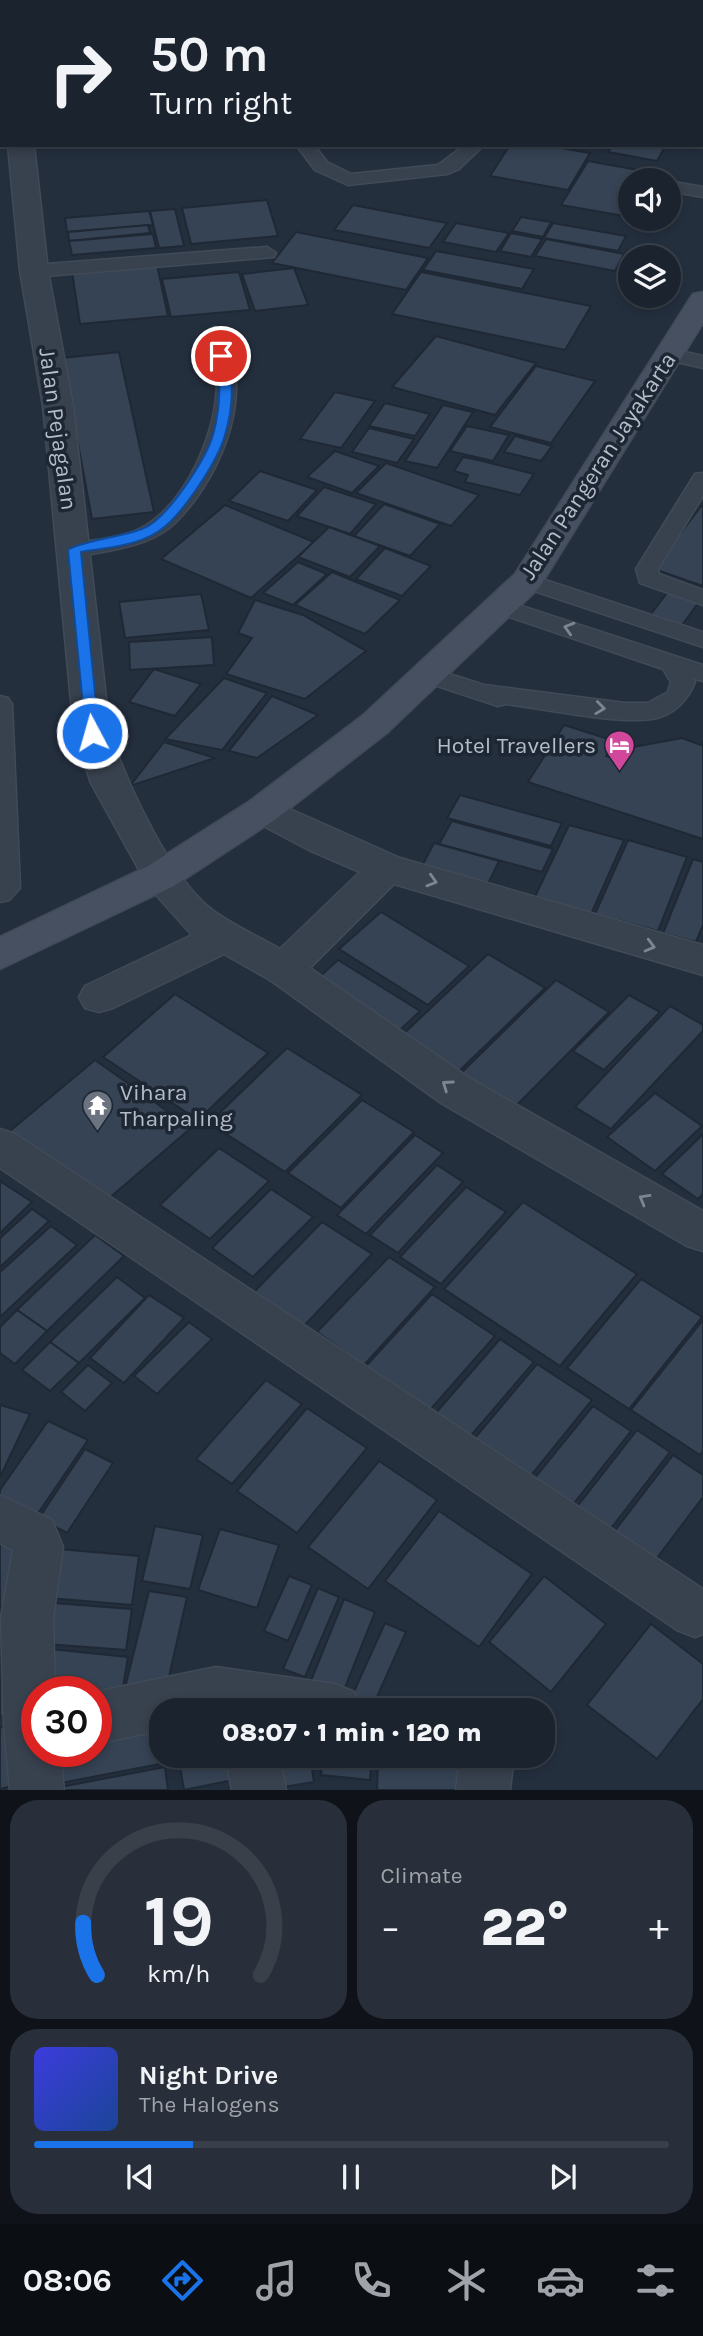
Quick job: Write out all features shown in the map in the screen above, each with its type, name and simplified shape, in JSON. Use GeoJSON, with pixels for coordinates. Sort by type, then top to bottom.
{"type":"FeatureCollection","features":[{"type":"Feature","properties":{"kind":"street","name":"Jalan Pejagalan"},"geometry":{"type":"LineString","coordinates":[[21,147],[34,271],[58,406],[92,733],[109,783],[161,876],[199,921],[284,970],[456,1091],[703,1233]]}},
{"type":"Feature","properties":{"kind":"street","name":"Jalan Pangeran Jayakarta"},"geometry":{"type":"LineString","coordinates":[[0,954],[161,876],[263,810],[375,724],[527,581],[687,359],[703,300]]}},
{"type":"Feature","properties":{"kind":"street"},"geometry":{"type":"LineString","coordinates":[[263,810],[322,841],[387,868],[703,960]]}},
{"type":"Feature","properties":{"kind":"street"},"geometry":{"type":"LineString","coordinates":[[284,970],[387,868]]}},
{"type":"Feature","properties":{"kind":"street"},"geometry":{"type":"LineString","coordinates":[[99,997],[223,937]]}},
{"type":"Feature","properties":{"kind":"street"},"geometry":{"type":"LineString","coordinates":[[0,1146],[695,1613]]}},
{"type":"Feature","properties":{"kind":"street"},"geometry":{"type":"LineString","coordinates":[[0,1518],[34,1536],[38,1546],[27,1618],[24,1676]]}},
{"type":"Feature","properties":{"kind":"street"},"geometry":{"type":"LineString","coordinates":[[192,1698],[216,1693],[231,1698]]}},
{"type":"Feature","properties":{"kind":"street"},"geometry":{"type":"LineString","coordinates":[[112,1715],[149,1707]]}},
{"type":"Feature","properties":{"kind":"street"},"geometry":{"type":"LineString","coordinates":[[32,1767],[37,1790]]}},
{"type":"Feature","properties":{"kind":"street"},"geometry":{"type":"LineString","coordinates":[[255,1768],[259,1790]]}},
{"type":"Feature","properties":{"kind":"street"},"geometry":{"type":"LineString","coordinates":[[483,1790],[486,1768]]}},
{"type":"Feature","properties":{"kind":"lane"},"geometry":{"type":"LineString","coordinates":[[307,147],[321,166],[348,180],[441,170],[453,165],[473,147]]}},
{"type":"Feature","properties":{"kind":"lane"},"geometry":{"type":"LineString","coordinates":[[681,188],[703,192]]}},
{"type":"Feature","properties":{"kind":"lane"},"geometry":{"type":"LineString","coordinates":[[34,271],[267,253]]}},
{"type":"Feature","properties":{"kind":"lane"},"geometry":{"type":"LineString","coordinates":[[74,550],[124,541],[153,530],[177,509],[219,437],[227,379],[214,333]]}},
{"type":"Feature","properties":{"kind":"lane"},"geometry":{"type":"LineString","coordinates":[[703,479],[647,569],[648,578],[662,586],[703,598]]}},
{"type":"Feature","properties":{"kind":"lane"},"geometry":{"type":"LineString","coordinates":[[527,581],[703,640]]}},
{"type":"Feature","properties":{"kind":"lane"},"geometry":{"type":"LineString","coordinates":[[500,606],[703,673]]}},
{"type":"Feature","properties":{"kind":"lane"},"geometry":{"type":"LineString","coordinates":[[483,693],[625,711],[652,711],[678,696],[682,682],[672,664]]}},
{"type":"Feature","properties":{"kind":"lane"},"geometry":{"type":"LineString","coordinates":[[427,675],[555,717]]}},
{"type":"Feature","properties":{"kind":"lane"},"geometry":{"type":"LineString","coordinates":[[0,704],[7,888],[0,893]]}},
{"type":"Feature","properties":{"kind":"building"},"geometry":{"type":"Polygon","coordinates":[[[509,147],[556,147],[590,153],[568,190],[490,176],[509,147]]]}},
{"type":"Feature","properties":{"kind":"building"},"geometry":{"type":"Polygon","coordinates":[[[612,147],[665,147],[657,161],[608,152],[612,147]]]}},
{"type":"Feature","properties":{"kind":"building"},"geometry":{"type":"Polygon","coordinates":[[[588,161],[627,168],[618,168],[618,215],[561,205],[588,161]]]}},
{"type":"Feature","properties":{"kind":"building"},"geometry":{"type":"Polygon","coordinates":[[[267,200],[278,236],[191,244],[182,208],[267,200]]]}},
{"type":"Feature","properties":{"kind":"building"},"geometry":{"type":"Polygon","coordinates":[[[353,205],[447,223],[429,248],[334,230],[353,205]]]}},
{"type":"Feature","properties":{"kind":"building"},"geometry":{"type":"Polygon","coordinates":[[[175,209],[184,246],[159,248],[150,211],[175,209]]]}},
{"type":"Feature","properties":{"kind":"building"},"geometry":{"type":"Polygon","coordinates":[[[149,211],[153,225],[67,232],[65,218],[149,211]]]}},
{"type":"Feature","properties":{"kind":"building"},"geometry":{"type":"Polygon","coordinates":[[[521,217],[551,222],[543,237],[512,231],[521,217]]]}},
{"type":"Feature","properties":{"kind":"building"},"geometry":{"type":"Polygon","coordinates":[[[456,223],[509,233],[496,252],[443,242],[456,223]]]}},
{"type":"Feature","properties":{"kind":"building"},"geometry":{"type":"Polygon","coordinates":[[[553,223],[626,236],[621,245],[618,245],[618,251],[544,238],[553,223]]]}},
{"type":"Feature","properties":{"kind":"building"},"geometry":{"type":"Polygon","coordinates":[[[148,225],[150,233],[69,241],[68,232],[148,225]]]}},
{"type":"Feature","properties":{"kind":"building"},"geometry":{"type":"Polygon","coordinates":[[[296,232],[428,258],[406,290],[272,263],[296,232]]]}},
{"type":"Feature","properties":{"kind":"building"},"geometry":{"type":"Polygon","coordinates":[[[511,233],[542,239],[531,257],[500,251],[511,233]]]}},
{"type":"Feature","properties":{"kind":"building"},"geometry":{"type":"Polygon","coordinates":[[[153,234],[156,248],[72,255],[69,241],[153,234]]]}},
{"type":"Feature","properties":{"kind":"building"},"geometry":{"type":"Polygon","coordinates":[[[546,239],[618,253],[618,265],[615,271],[535,256],[546,239]]]}},
{"type":"Feature","properties":{"kind":"building"},"geometry":{"type":"Polygon","coordinates":[[[436,251],[534,269],[522,289],[423,270],[436,251]]]}},
{"type":"Feature","properties":{"kind":"building"},"geometry":{"type":"Polygon","coordinates":[[[157,265],[168,316],[80,324],[72,272],[157,265]]]}},
{"type":"Feature","properties":{"kind":"building"},"geometry":{"type":"Polygon","coordinates":[[[294,268],[308,305],[255,311],[242,274],[294,268]]]}},
{"type":"Feature","properties":{"kind":"building"},"geometry":{"type":"Polygon","coordinates":[[[239,272],[250,310],[171,317],[162,279],[239,272]]]}},
{"type":"Feature","properties":{"kind":"building"},"geometry":{"type":"Polygon","coordinates":[[[421,272],[591,306],[565,350],[392,314],[421,272]]]}},
{"type":"Feature","properties":{"kind":"building"},"geometry":{"type":"Polygon","coordinates":[[[436,336],[536,363],[495,415],[392,387],[436,336]]]}},
{"type":"Feature","properties":{"kind":"building"},"geometry":{"type":"Polygon","coordinates":[[[119,352],[154,512],[92,519],[62,358],[119,352]]]}},
{"type":"Feature","properties":{"kind":"building"},"geometry":{"type":"Polygon","coordinates":[[[536,366],[595,381],[551,443],[490,427],[536,366]]]}},
{"type":"Feature","properties":{"kind":"building"},"geometry":{"type":"Polygon","coordinates":[[[335,392],[375,401],[341,448],[300,439],[335,392]]]}},
{"type":"Feature","properties":{"kind":"building"},"geometry":{"type":"Polygon","coordinates":[[[385,403],[430,414],[415,436],[369,426],[385,403]]]}},
{"type":"Feature","properties":{"kind":"building"},"geometry":{"type":"Polygon","coordinates":[[[443,405],[473,412],[437,468],[405,461],[443,405]]]}},
{"type":"Feature","properties":{"kind":"building"},"geometry":{"type":"Polygon","coordinates":[[[467,426],[509,435],[493,461],[450,451],[467,426]]]}},
{"type":"Feature","properties":{"kind":"building"},"geometry":{"type":"Polygon","coordinates":[[[369,428],[414,439],[397,463],[352,452],[369,428]]]}},
{"type":"Feature","properties":{"kind":"building"},"geometry":{"type":"Polygon","coordinates":[[[515,436],[552,446],[541,461],[504,452],[515,436]]]}},
{"type":"Feature","properties":{"kind":"building"},"geometry":{"type":"Polygon","coordinates":[[[335,451],[379,466],[352,493],[307,477],[335,451]]]}},
{"type":"Feature","properties":{"kind":"building"},"geometry":{"type":"Polygon","coordinates":[[[463,457],[534,474],[520,495],[465,482],[468,475],[454,471],[463,457]]]}},
{"type":"Feature","properties":{"kind":"building"},"geometry":{"type":"Polygon","coordinates":[[[386,463],[479,495],[451,526],[356,493],[386,463]]]}},
{"type":"Feature","properties":{"kind":"building"},"geometry":{"type":"Polygon","coordinates":[[[260,471],[317,490],[288,521],[229,501],[260,471]]]}},
{"type":"Feature","properties":{"kind":"building"},"geometry":{"type":"Polygon","coordinates":[[[324,487],[376,504],[350,534],[297,516],[324,487]]]}},
{"type":"Feature","properties":{"kind":"building"},"geometry":{"type":"Polygon","coordinates":[[[384,504],[440,524],[410,556],[354,536],[384,504]]]}},
{"type":"Feature","properties":{"kind":"building"},"geometry":{"type":"Polygon","coordinates":[[[225,505],[314,542],[251,598],[161,559],[225,505]]]}},
{"type":"Feature","properties":{"kind":"building"},"geometry":{"type":"Polygon","coordinates":[[[701,506],[703,507],[703,586],[654,569],[701,506]]]}},
{"type":"Feature","properties":{"kind":"building"},"geometry":{"type":"Polygon","coordinates":[[[329,527],[380,546],[350,577],[298,557],[329,527]]]}},
{"type":"Feature","properties":{"kind":"building"},"geometry":{"type":"Polygon","coordinates":[[[385,548],[431,566],[402,596],[356,579],[385,548]]]}},
{"type":"Feature","properties":{"kind":"building"},"geometry":{"type":"Polygon","coordinates":[[[298,562],[327,574],[293,605],[263,593],[298,562]]]}},
{"type":"Feature","properties":{"kind":"building"},"geometry":{"type":"Polygon","coordinates":[[[332,572],[400,600],[365,634],[295,605],[332,572]]]}},
{"type":"Feature","properties":{"kind":"building"},"geometry":{"type":"Polygon","coordinates":[[[670,589],[701,599],[680,628],[648,618],[670,589]]]}},
{"type":"Feature","properties":{"kind":"building"},"geometry":{"type":"Polygon","coordinates":[[[201,594],[209,630],[125,638],[119,602],[201,594]]]}},
{"type":"Feature","properties":{"kind":"building"},"geometry":{"type":"Polygon","coordinates":[[[255,600],[303,615],[366,651],[305,699],[226,674],[252,638],[238,633],[255,600]]]}},
{"type":"Feature","properties":{"kind":"building"},"geometry":{"type":"Polygon","coordinates":[[[212,637],[214,665],[130,670],[129,642],[212,637]]]}},
{"type":"Feature","properties":{"kind":"building"},"geometry":{"type":"Polygon","coordinates":[[[154,669],[201,684],[175,716],[129,702],[154,669]]]}},
{"type":"Feature","properties":{"kind":"building"},"geometry":{"type":"Polygon","coordinates":[[[224,678],[267,693],[222,750],[165,739],[224,678]]]}},
{"type":"Feature","properties":{"kind":"building"},"geometry":{"type":"Polygon","coordinates":[[[272,696],[318,715],[257,758],[229,751],[272,696]]]}},
{"type":"Feature","properties":{"kind":"building","name":"Hotel Travellers"},"geometry":{"type":"Polygon","coordinates":[[[564,725],[615,741],[606,756],[623,762],[633,747],[682,738],[701,745],[703,741],[703,839],[528,782],[564,725]]]}},
{"type":"Feature","properties":{"kind":"building"},"geometry":{"type":"Polygon","coordinates":[[[164,742],[215,758],[130,786],[164,742]]]}},
{"type":"Feature","properties":{"kind":"building"},"geometry":{"type":"Polygon","coordinates":[[[460,795],[562,823],[551,846],[447,818],[460,795]]]}},
{"type":"Feature","properties":{"kind":"building"},"geometry":{"type":"Polygon","coordinates":[[[452,821],[553,849],[542,872],[439,844],[452,821]]]}},
{"type":"Feature","properties":{"kind":"building"},"geometry":{"type":"Polygon","coordinates":[[[569,825],[624,840],[588,921],[531,905],[569,825]]]}},
{"type":"Feature","properties":{"kind":"building"},"geometry":{"type":"Polygon","coordinates":[[[628,840],[687,857],[658,931],[595,914],[628,840]]]}},
{"type":"Feature","properties":{"kind":"building"},"geometry":{"type":"Polygon","coordinates":[[[434,843],[499,861],[487,886],[421,868],[434,843]]]}},
{"type":"Feature","properties":{"kind":"building"},"geometry":{"type":"Polygon","coordinates":[[[693,859],[703,862],[703,925],[696,942],[663,933],[693,859]]]}},
{"type":"Feature","properties":{"kind":"building"},"geometry":{"type":"Polygon","coordinates":[[[381,912],[469,966],[428,1005],[339,949],[381,912]]]}},
{"type":"Feature","properties":{"kind":"building"},"geometry":{"type":"Polygon","coordinates":[[[488,954],[545,988],[455,1075],[398,1039],[488,954]]]}},
{"type":"Feature","properties":{"kind":"building"},"geometry":{"type":"Polygon","coordinates":[[[338,960],[420,1011],[398,1032],[316,980],[338,960]]]}},
{"type":"Feature","properties":{"kind":"building"},"geometry":{"type":"Polygon","coordinates":[[[556,980],[609,1012],[511,1111],[457,1077],[556,980]]]}},
{"type":"Feature","properties":{"kind":"building"},"geometry":{"type":"Polygon","coordinates":[[[175,994],[268,1053],[198,1120],[103,1057],[175,994]]]}},
{"type":"Feature","properties":{"kind":"building"},"geometry":{"type":"Polygon","coordinates":[[[629,995],[660,1012],[604,1070],[573,1051],[629,995]]]}},
{"type":"Feature","properties":{"kind":"building"},"geometry":{"type":"Polygon","coordinates":[[[670,1006],[703,1025],[703,1031],[611,1129],[575,1107],[670,1006]]]}},
{"type":"Feature","properties":{"kind":"building"},"geometry":{"type":"Polygon","coordinates":[[[287,1048],[362,1095],[285,1172],[209,1123],[287,1048]]]}},
{"type":"Feature","properties":{"kind":"building","name":"Vihara Tharpaling"},"geometry":{"type":"Polygon","coordinates":[[[95,1060],[191,1128],[100,1206],[4,1136],[95,1060]]]}},
{"type":"Feature","properties":{"kind":"building"},"geometry":{"type":"Polygon","coordinates":[[[655,1093],[702,1126],[655,1171],[607,1137],[655,1093]]]}},
{"type":"Feature","properties":{"kind":"building"},"geometry":{"type":"Polygon","coordinates":[[[362,1100],[414,1132],[341,1208],[288,1173],[362,1100]]]}},
{"type":"Feature","properties":{"kind":"building"},"geometry":{"type":"Polygon","coordinates":[[[703,1134],[703,1194],[698,1199],[662,1174],[703,1134]]]}},
{"type":"Feature","properties":{"kind":"building"},"geometry":{"type":"Polygon","coordinates":[[[415,1135],[443,1153],[366,1234],[337,1215],[415,1135]]]}},
{"type":"Feature","properties":{"kind":"building"},"geometry":{"type":"Polygon","coordinates":[[[219,1148],[269,1181],[210,1239],[160,1205],[219,1148]]]}},
{"type":"Feature","properties":{"kind":"building"},"geometry":{"type":"Polygon","coordinates":[[[437,1165],[463,1182],[398,1253],[370,1235],[437,1165]]]}},
{"type":"Feature","properties":{"kind":"building"},"geometry":{"type":"Polygon","coordinates":[[[0,1181],[32,1202],[0,1233],[0,1181]]]}},
{"type":"Feature","properties":{"kind":"building"},"geometry":{"type":"Polygon","coordinates":[[[466,1187],[506,1212],[441,1284],[400,1257],[466,1187]]]}},
{"type":"Feature","properties":{"kind":"building"},"geometry":{"type":"Polygon","coordinates":[[[271,1189],[313,1217],[253,1277],[212,1248],[271,1189]]]}},
{"type":"Feature","properties":{"kind":"building"},"geometry":{"type":"Polygon","coordinates":[[[523,1202],[637,1274],[560,1366],[444,1289],[523,1202]]]}},
{"type":"Feature","properties":{"kind":"building"},"geometry":{"type":"Polygon","coordinates":[[[32,1209],[49,1221],[0,1267],[0,1238],[32,1209]]]}},
{"type":"Feature","properties":{"kind":"building"},"geometry":{"type":"Polygon","coordinates":[[[322,1222],[372,1254],[301,1329],[252,1294],[322,1222]]]}},
{"type":"Feature","properties":{"kind":"building"},"geometry":{"type":"Polygon","coordinates":[[[51,1226],[77,1245],[0,1317],[0,1272],[51,1226]]]}},
{"type":"Feature","properties":{"kind":"building"},"geometry":{"type":"Polygon","coordinates":[[[95,1235],[124,1256],[47,1331],[17,1310],[95,1235]]]}},
{"type":"Feature","properties":{"kind":"building"},"geometry":{"type":"Polygon","coordinates":[[[389,1257],[435,1287],[364,1365],[317,1332],[389,1257]]]}},
{"type":"Feature","properties":{"kind":"building"},"geometry":{"type":"Polygon","coordinates":[[[117,1277],[145,1298],[79,1363],[50,1342],[117,1277]]]}},
{"type":"Feature","properties":{"kind":"building"},"geometry":{"type":"Polygon","coordinates":[[[641,1279],[702,1317],[629,1409],[567,1368],[641,1279]]]}},
{"type":"Feature","properties":{"kind":"building"},"geometry":{"type":"Polygon","coordinates":[[[432,1294],[495,1336],[430,1410],[366,1366],[432,1294]]]}},
{"type":"Feature","properties":{"kind":"building"},"geometry":{"type":"Polygon","coordinates":[[[149,1295],[184,1318],[124,1383],[90,1358],[149,1295]]]}},
{"type":"Feature","properties":{"kind":"building"},"geometry":{"type":"Polygon","coordinates":[[[17,1310],[47,1331],[15,1364],[0,1353],[0,1327],[17,1310]]]}},
{"type":"Feature","properties":{"kind":"building"},"geometry":{"type":"Polygon","coordinates":[[[703,1320],[703,1451],[700,1455],[631,1410],[703,1320]]]}},
{"type":"Feature","properties":{"kind":"building"},"geometry":{"type":"Polygon","coordinates":[[[189,1322],[212,1339],[157,1394],[134,1376],[189,1322]]]}},
{"type":"Feature","properties":{"kind":"building"},"geometry":{"type":"Polygon","coordinates":[[[500,1339],[534,1362],[468,1439],[434,1415],[500,1339]]]}},
{"type":"Feature","properties":{"kind":"building"},"geometry":{"type":"Polygon","coordinates":[[[50,1342],[79,1363],[50,1391],[22,1370],[50,1342]]]}},
{"type":"Feature","properties":{"kind":"building"},"geometry":{"type":"Polygon","coordinates":[[[537,1364],[592,1400],[529,1478],[474,1439],[537,1364]]]}},
{"type":"Feature","properties":{"kind":"building"},"geometry":{"type":"Polygon","coordinates":[[[88,1365],[112,1383],[85,1411],[61,1392],[88,1365]]]}},
{"type":"Feature","properties":{"kind":"building"},"geometry":{"type":"Polygon","coordinates":[[[266,1380],[302,1404],[232,1484],[196,1459],[266,1380]]]}},
{"type":"Feature","properties":{"kind":"building"},"geometry":{"type":"Polygon","coordinates":[[[0,1405],[30,1414],[0,1477],[0,1405]]]}},
{"type":"Feature","properties":{"kind":"building"},"geometry":{"type":"Polygon","coordinates":[[[593,1406],[631,1431],[571,1507],[533,1480],[593,1406]]]}},
{"type":"Feature","properties":{"kind":"building"},"geometry":{"type":"Polygon","coordinates":[[[307,1408],[367,1448],[297,1533],[237,1491],[307,1408]]]}},
{"type":"Feature","properties":{"kind":"building"},"geometry":{"type":"Polygon","coordinates":[[[48,1421],[88,1440],[30,1525],[0,1509],[0,1490],[48,1421]]]}},
{"type":"Feature","properties":{"kind":"building"},"geometry":{"type":"Polygon","coordinates":[[[637,1430],[670,1452],[609,1531],[576,1508],[637,1430]]]}},
{"type":"Feature","properties":{"kind":"building"},"geometry":{"type":"Polygon","coordinates":[[[85,1449],[113,1463],[67,1533],[39,1518],[85,1449]]]}},
{"type":"Feature","properties":{"kind":"building"},"geometry":{"type":"Polygon","coordinates":[[[673,1455],[703,1475],[703,1497],[654,1562],[613,1533],[673,1455]]]}},
{"type":"Feature","properties":{"kind":"building"},"geometry":{"type":"Polygon","coordinates":[[[379,1461],[437,1500],[368,1589],[308,1547],[379,1461]]]}},
{"type":"Feature","properties":{"kind":"building"},"geometry":{"type":"Polygon","coordinates":[[[439,1511],[532,1574],[479,1647],[385,1581],[439,1511]]]}},
{"type":"Feature","properties":{"kind":"building"},"geometry":{"type":"Polygon","coordinates":[[[155,1526],[203,1535],[190,1589],[142,1581],[155,1526]]]}},
{"type":"Feature","properties":{"kind":"building"},"geometry":{"type":"Polygon","coordinates":[[[220,1529],[279,1545],[257,1608],[198,1590],[220,1529]]]}},
{"type":"Feature","properties":{"kind":"building"},"geometry":{"type":"Polygon","coordinates":[[[0,1537],[26,1541],[8,1607],[0,1606],[0,1537]]]}},
{"type":"Feature","properties":{"kind":"building"},"geometry":{"type":"Polygon","coordinates":[[[58,1549],[139,1556],[132,1605],[49,1598],[58,1549]]]}},
{"type":"Feature","properties":{"kind":"building"},"geometry":{"type":"Polygon","coordinates":[[[289,1576],[312,1585],[288,1641],[264,1631],[289,1576]]]}},
{"type":"Feature","properties":{"kind":"building"},"geometry":{"type":"Polygon","coordinates":[[[544,1576],[606,1624],[551,1692],[489,1642],[544,1576]]]}},
{"type":"Feature","properties":{"kind":"building"},"geometry":{"type":"Polygon","coordinates":[[[318,1588],[339,1597],[305,1677],[283,1669],[318,1588]]]}},
{"type":"Feature","properties":{"kind":"building"},"geometry":{"type":"Polygon","coordinates":[[[149,1591],[187,1597],[164,1698],[124,1692],[149,1591]]]}},
{"type":"Feature","properties":{"kind":"building"},"geometry":{"type":"Polygon","coordinates":[[[344,1599],[375,1612],[342,1695],[310,1683],[344,1599]]]}},
{"type":"Feature","properties":{"kind":"building"},"geometry":{"type":"Polygon","coordinates":[[[53,1603],[132,1609],[126,1650],[46,1644],[53,1603]]]}},
{"type":"Feature","properties":{"kind":"building"},"geometry":{"type":"Polygon","coordinates":[[[385,1623],[406,1632],[376,1698],[351,1698],[385,1623]]]}},
{"type":"Feature","properties":{"kind":"building"},"geometry":{"type":"Polygon","coordinates":[[[651,1624],[703,1664],[703,1699],[657,1759],[587,1705],[651,1624]]]}},
{"type":"Feature","properties":{"kind":"building"},"geometry":{"type":"Polygon","coordinates":[[[50,1649],[128,1657],[119,1711],[112,1705],[112,1676],[44,1676],[50,1649]]]}},
{"type":"Feature","properties":{"kind":"building"},"geometry":{"type":"Polygon","coordinates":[[[0,1680],[21,1684],[13,1718],[0,1716],[0,1680]]]}},
{"type":"Feature","properties":{"kind":"building"},"geometry":{"type":"Polygon","coordinates":[[[149,1718],[149,1766],[45,1786],[43,1767],[112,1767],[112,1725],[149,1718]]]}},
{"type":"Feature","properties":{"kind":"building"},"geometry":{"type":"Polygon","coordinates":[[[0,1727],[11,1728],[24,1783],[0,1789],[0,1727]]]}},
{"type":"Feature","properties":{"kind":"building"},"geometry":{"type":"Polygon","coordinates":[[[165,1768],[168,1790],[50,1790],[165,1768]]]}},
{"type":"Feature","properties":{"kind":"building"},"geometry":{"type":"Polygon","coordinates":[[[180,1768],[241,1768],[243,1778],[184,1790],[180,1768]]]}},
{"type":"Feature","properties":{"kind":"building"},"geometry":{"type":"Polygon","coordinates":[[[262,1768],[312,1768],[314,1782],[265,1790],[262,1768]]]}},
{"type":"Feature","properties":{"kind":"building"},"geometry":{"type":"Polygon","coordinates":[[[322,1768],[371,1768],[370,1780],[321,1775],[322,1768]]]}},
{"type":"Feature","properties":{"kind":"building"},"geometry":{"type":"Polygon","coordinates":[[[378,1768],[468,1768],[468,1790],[377,1790],[378,1768]]]}},
{"type":"Feature","properties":{"kind":"place","name":"Hotel Travellers"},"geometry":{"type":"Point","coordinates":[619,772]}},
{"type":"Feature","properties":{"kind":"place","name":"Vihara Tharpaling"},"geometry":{"type":"Point","coordinates":[97,1132]}},
{"type":"Feature","properties":{"kind":"route"},"geometry":{"type":"LineString","coordinates":[[92,733],[74,550],[124,541],[153,530],[177,509],[219,437],[227,379],[221,356]]}}]}
